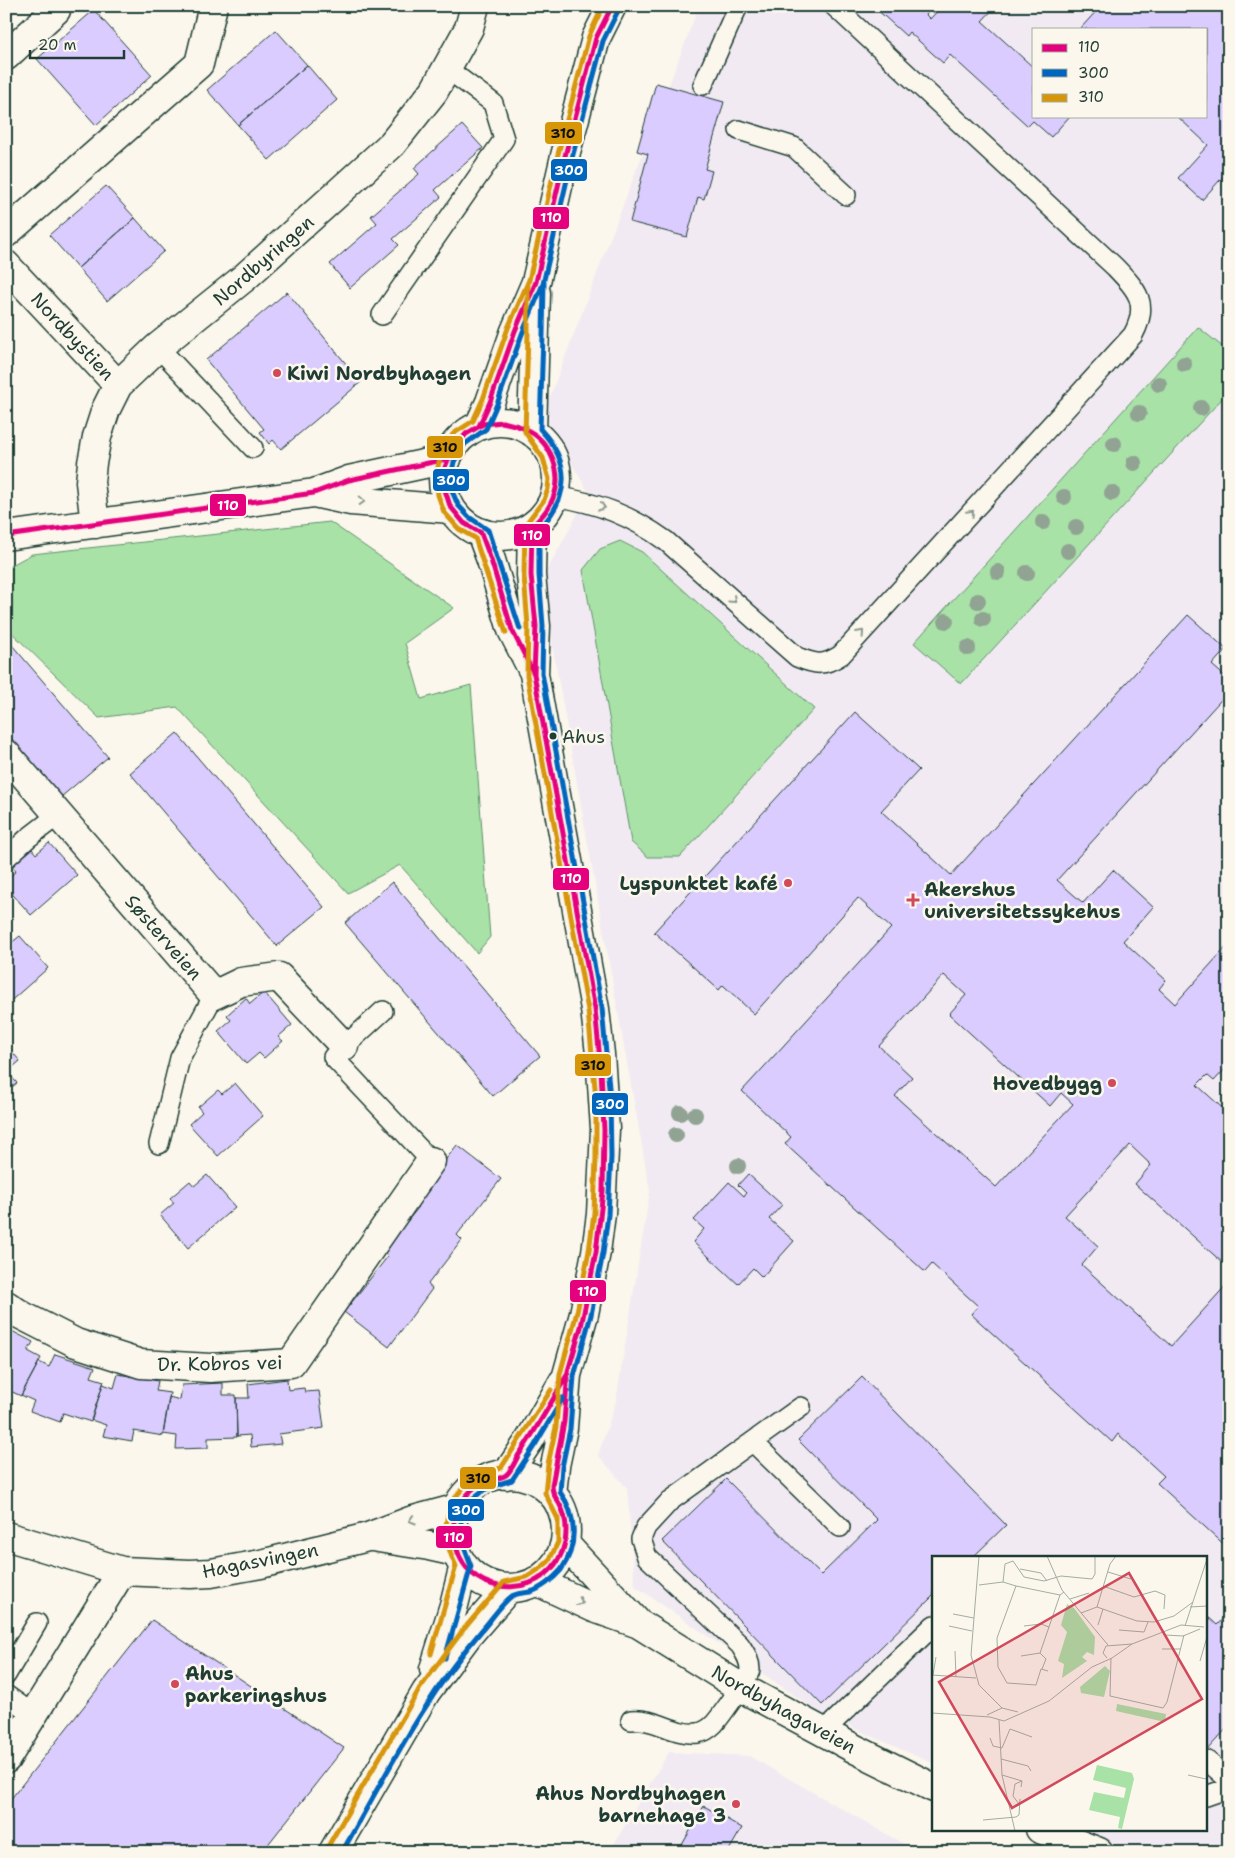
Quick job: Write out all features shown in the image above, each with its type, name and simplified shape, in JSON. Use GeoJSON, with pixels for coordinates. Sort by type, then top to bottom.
{"type":"FeatureCollection","features":[{"type":"Feature","properties":{"kind":"street"},"geometry":{"type":"LineString","coordinates":[[6,232],[199,64],[213,6]]}},
{"type":"Feature","properties":{"kind":"street","name":"Nordbyringen"},"geometry":{"type":"LineString","coordinates":[[95,524],[90,482],[92,463],[97,437],[106,409],[118,385],[158,347],[244,278],[392,144],[434,91],[469,28],[475,6]]}},
{"type":"Feature","properties":{"kind":"street"},"geometry":{"type":"LineString","coordinates":[[596,6],[596,38]]}},
{"type":"Feature","properties":{"kind":"street"},"geometry":{"type":"LineString","coordinates":[[479,426],[536,282],[596,38],[612,6]]}},
{"type":"Feature","properties":{"kind":"street"},"geometry":{"type":"LineString","coordinates":[[6,56],[56,10]]}},
{"type":"Feature","properties":{"kind":"street","name":"Nordbystien"},"geometry":{"type":"LineString","coordinates":[[6,265],[118,385]]}},
{"type":"Feature","properties":{"kind":"street"},"geometry":{"type":"LineString","coordinates":[[532,432],[536,282]]}},
{"type":"Feature","properties":{"kind":"street"},"geometry":{"type":"LineString","coordinates":[[492,422],[506,422],[519,426],[532,432],[543,441],[551,454],[556,467],[557,482],[554,496],[542,518],[521,532],[508,536],[494,536],[481,533],[464,523],[451,509],[445,493],[443,476],[447,459],[459,440],[479,426],[492,422]]}},
{"type":"Feature","properties":{"kind":"street"},"geometry":{"type":"LineString","coordinates":[[6,536],[314,493],[349,480],[447,459]]}},
{"type":"Feature","properties":{"kind":"street"},"geometry":{"type":"LineString","coordinates":[[314,493],[351,501],[451,509]]}},
{"type":"Feature","properties":{"kind":"street"},"geometry":{"type":"LineString","coordinates":[[532,526],[531,575],[536,626],[534,674],[595,1009],[605,1129],[601,1214],[596,1252],[584,1314],[567,1375],[563,1428],[555,1466],[552,1494]]}},
{"type":"Feature","properties":{"kind":"street"},"geometry":{"type":"LineString","coordinates":[[481,533],[512,630],[534,674]]}},
{"type":"Feature","properties":{"kind":"street","name":"Søsterveien"},"geometry":{"type":"LineString","coordinates":[[6,754],[214,995],[242,982],[279,976],[344,1046]]}},
{"type":"Feature","properties":{"kind":"street","name":"Dr. Kobros vei"},"geometry":{"type":"LineString","coordinates":[[6,1306],[76,1343],[141,1364],[210,1368],[291,1363],[431,1161]]}},
{"type":"Feature","properties":{"kind":"street"},"geometry":{"type":"LineString","coordinates":[[506,1474],[534,1433],[567,1375]]}},
{"type":"Feature","properties":{"kind":"street"},"geometry":{"type":"LineString","coordinates":[[506,1474],[532,1479],[543,1485],[552,1494],[560,1505],[565,1518],[566,1531],[565,1544],[555,1566],[536,1581],[523,1586],[509,1588],[496,1586],[473,1575],[460,1558],[453,1537],[453,1522],[458,1508],[472,1488],[494,1476],[506,1474]]}},
{"type":"Feature","properties":{"kind":"street","name":"Hagasvingen"},"geometry":{"type":"LineString","coordinates":[[6,1536],[122,1571],[211,1573],[260,1564],[368,1537],[410,1521],[458,1508]]}},
{"type":"Feature","properties":{"kind":"street","name":"Hagasvingen"},"geometry":{"type":"LineString","coordinates":[[368,1537],[422,1544],[460,1558]]}},
{"type":"Feature","properties":{"kind":"street","name":"Nordbyhagaveien"},"geometry":{"type":"LineString","coordinates":[[565,1544],[639,1624]]}},
{"type":"Feature","properties":{"kind":"street"},"geometry":{"type":"LineString","coordinates":[[426,1692],[454,1605],[460,1558]]}},
{"type":"Feature","properties":{"kind":"street"},"geometry":{"type":"LineString","coordinates":[[6,1759],[122,1571]]}},
{"type":"Feature","properties":{"kind":"street","name":"Nordbyhagaveien"},"geometry":{"type":"LineString","coordinates":[[536,1581],[594,1608],[639,1624],[740,1687],[822,1732],[932,1787]]}},
{"type":"Feature","properties":{"kind":"street"},"geometry":{"type":"LineString","coordinates":[[332,1852],[426,1692],[474,1628],[509,1588]]}},
{"type":"Feature","properties":{"kind":"street"},"geometry":{"type":"LineString","coordinates":[[1043,1830],[1099,1852]]}},
{"type":"Feature","properties":{"kind":"lane"},"geometry":{"type":"LineString","coordinates":[[703,85],[738,6]]}},
{"type":"Feature","properties":{"kind":"lane"},"geometry":{"type":"LineString","coordinates":[[554,496],[575,499],[612,510],[647,527],[666,541],[798,657],[819,664],[830,661],[841,655],[1133,335],[1139,324],[1142,310],[1135,288],[1108,260],[834,6]]}},
{"type":"Feature","properties":{"kind":"lane"},"geometry":{"type":"LineString","coordinates":[[382,315],[504,139],[493,103],[446,68]]}},
{"type":"Feature","properties":{"kind":"lane"},"geometry":{"type":"LineString","coordinates":[[739,130],[794,147],[846,195]]}},
{"type":"Feature","properties":{"kind":"lane"},"geometry":{"type":"LineString","coordinates":[[158,347],[253,448]]}},
{"type":"Feature","properties":{"kind":"lane"},"geometry":{"type":"LineString","coordinates":[[6,858],[58,814]]}},
{"type":"Feature","properties":{"kind":"lane"},"geometry":{"type":"LineString","coordinates":[[159,1144],[180,1058],[214,995]]}},
{"type":"Feature","properties":{"kind":"lane"},"geometry":{"type":"LineString","coordinates":[[383,1011],[333,1056],[431,1161]]}},
{"type":"Feature","properties":{"kind":"lane"},"geometry":{"type":"LineString","coordinates":[[632,1720],[651,1721],[682,1732],[701,1733],[714,1724],[750,1672],[749,1659],[740,1645],[647,1557],[641,1539],[646,1527],[670,1501],[801,1407]]}},
{"type":"Feature","properties":{"kind":"lane"},"geometry":{"type":"LineString","coordinates":[[753,1442],[840,1527]]}},
{"type":"Feature","properties":{"kind":"lane"},"geometry":{"type":"LineString","coordinates":[[6,1674],[37,1623]]}},
{"type":"Feature","properties":{"kind":"lane"},"geometry":{"type":"LineString","coordinates":[[822,1732],[932,1627]]}},
{"type":"Feature","properties":{"kind":"lane"},"geometry":{"type":"LineString","coordinates":[[6,1696],[34,1715]]}},
{"type":"Feature","properties":{"kind":"lane"},"geometry":{"type":"LineString","coordinates":[[1208,1762],[1229,1780]]}},
{"type":"Feature","properties":{"kind":"lane"},"geometry":{"type":"LineString","coordinates":[[1208,1795],[1229,1788]]}},
{"type":"Feature","properties":{"kind":"shaded area","name":"Akershus universitetssykehus"},"geometry":{"type":"Polygon","coordinates":[[[699,6],[1229,6],[1229,1852],[1131,1852],[1083,1830],[1208,1830],[1208,1556],[932,1556],[932,1763],[820,1713],[635,1586],[627,1488],[598,1455],[616,1401],[650,1191],[546,610],[545,574],[589,493],[543,415],[699,6]]]}},
{"type":"Feature","properties":{"kind":"shaded area","name":"Ahus Nordbyhagen barnehage 3"},"geometry":{"type":"Polygon","coordinates":[[[669,1752],[749,1756],[918,1852],[609,1852],[669,1752]]]}},
{"type":"Feature","properties":{"kind":"green space"},"geometry":{"type":"Polygon","coordinates":[[[1198,327],[1229,352],[1229,391],[961,684],[914,643],[1198,327]]]}},
{"type":"Feature","properties":{"kind":"green space"},"geometry":{"type":"Polygon","coordinates":[[[330,522],[454,608],[405,643],[421,699],[471,685],[490,937],[477,953],[400,865],[348,893],[177,707],[99,718],[6,627],[6,568],[32,554],[330,522]]]}},
{"type":"Feature","properties":{"kind":"green space"},"geometry":{"type":"Polygon","coordinates":[[[620,541],[642,552],[814,709],[680,857],[648,857],[631,842],[583,570],[600,549],[620,541]]]}},
{"type":"Feature","properties":{"kind":"building"},"geometry":{"type":"Polygon","coordinates":[[[873,6],[932,6],[926,15],[930,19],[942,6],[996,6],[982,21],[1032,66],[1032,118],[1068,118],[1051,137],[1033,121],[1028,126],[950,55],[943,63],[909,32],[906,36],[873,6]]]}},
{"type":"Feature","properties":{"kind":"building"},"geometry":{"type":"Polygon","coordinates":[[[1097,6],[1229,6],[1229,170],[1202,200],[1178,178],[1208,145],[1179,118],[1208,118],[1208,28],[1081,28],[1099,8],[1097,6]]]}},
{"type":"Feature","properties":{"kind":"building"},"geometry":{"type":"Polygon","coordinates":[[[94,10],[152,75],[96,125],[37,59],[94,10]]]}},
{"type":"Feature","properties":{"kind":"building"},"geometry":{"type":"Polygon","coordinates":[[[276,30],[307,65],[238,125],[207,90],[276,30]]]}},
{"type":"Feature","properties":{"kind":"building"},"geometry":{"type":"Polygon","coordinates":[[[307,65],[337,100],[269,160],[238,125],[307,65]]]}},
{"type":"Feature","properties":{"kind":"building"},"geometry":{"type":"Polygon","coordinates":[[[656,83],[724,102],[705,169],[712,171],[704,199],[698,197],[687,237],[630,222],[648,154],[637,151],[656,83]]]}},
{"type":"Feature","properties":{"kind":"building"},"geometry":{"type":"Polygon","coordinates":[[[462,125],[483,148],[435,190],[441,197],[393,239],[399,245],[350,288],[330,264],[377,223],[371,216],[419,174],[414,168],[462,125]]]}},
{"type":"Feature","properties":{"kind":"building"},"geometry":{"type":"Polygon","coordinates":[[[106,186],[135,218],[78,268],[49,235],[106,186]]]}},
{"type":"Feature","properties":{"kind":"building"},"geometry":{"type":"Polygon","coordinates":[[[135,218],[164,251],[107,301],[78,268],[135,218]]]}},
{"type":"Feature","properties":{"kind":"building"},"geometry":{"type":"Polygon","coordinates":[[[287,292],[361,382],[281,449],[273,440],[269,444],[260,432],[264,429],[206,360],[287,292]]]}},
{"type":"Feature","properties":{"kind":"building","name":"Hovedbygg"},"geometry":{"type":"Polygon","coordinates":[[[1188,615],[1226,649],[1212,665],[1229,680],[1229,691],[1057,880],[1083,903],[1113,870],[1153,907],[1123,941],[1166,980],[1159,989],[1175,1004],[1229,944],[1229,1065],[1214,1081],[1207,1075],[1197,1085],[1229,1114],[1229,1259],[1224,1264],[1135,1184],[1151,1165],[1130,1145],[1065,1216],[1098,1246],[1082,1265],[1171,1346],[1229,1282],[1229,1549],[1157,1483],[1164,1476],[1118,1434],[1112,1442],[971,1314],[978,1306],[932,1264],[925,1272],[785,1144],[791,1137],[742,1091],[891,928],[858,898],[754,1014],[723,985],[719,990],[654,932],[855,712],[919,770],[881,811],[951,875],[1188,615]],[[944,975],[879,1046],[912,1077],[895,1096],[996,1187],[1073,1104],[1061,1093],[1050,1106],[949,1014],[966,995],[944,975]]]}},
{"type":"Feature","properties":{"kind":"building"},"geometry":{"type":"Polygon","coordinates":[[[6,638],[108,757],[61,797],[6,734],[6,638]]]}},
{"type":"Feature","properties":{"kind":"building"},"geometry":{"type":"Polygon","coordinates":[[[177,733],[324,907],[277,946],[130,773],[177,733]]]}},
{"type":"Feature","properties":{"kind":"building"},"geometry":{"type":"Polygon","coordinates":[[[49,843],[77,875],[31,915],[6,887],[6,880],[16,871],[12,866],[32,849],[36,854],[49,843]]]}},
{"type":"Feature","properties":{"kind":"building"},"geometry":{"type":"Polygon","coordinates":[[[392,882],[540,1056],[493,1096],[345,923],[392,882]]]}},
{"type":"Feature","properties":{"kind":"building"},"geometry":{"type":"Polygon","coordinates":[[[20,936],[48,968],[6,1005],[6,947],[20,936]]]}},
{"type":"Feature","properties":{"kind":"building"},"geometry":{"type":"Polygon","coordinates":[[[264,992],[292,1025],[278,1037],[283,1041],[264,1058],[259,1053],[246,1064],[218,1031],[231,1020],[227,1015],[246,998],[250,1004],[264,992]]]}},
{"type":"Feature","properties":{"kind":"building"},"geometry":{"type":"Polygon","coordinates":[[[6,1045],[20,1061],[7,1072],[17,1083],[6,1092],[6,1045]]]}},
{"type":"Feature","properties":{"kind":"building"},"geometry":{"type":"Polygon","coordinates":[[[235,1083],[263,1116],[218,1156],[189,1124],[202,1112],[198,1107],[218,1090],[222,1094],[235,1083]]]}},
{"type":"Feature","properties":{"kind":"building"},"geometry":{"type":"Polygon","coordinates":[[[457,1145],[501,1179],[457,1235],[462,1240],[428,1284],[432,1289],[389,1347],[344,1312],[388,1256],[382,1252],[418,1208],[412,1203],[457,1145]]]}},
{"type":"Feature","properties":{"kind":"building"},"geometry":{"type":"Polygon","coordinates":[[[748,1174],[782,1205],[769,1219],[794,1241],[762,1277],[753,1268],[738,1284],[693,1242],[704,1229],[694,1220],[729,1182],[744,1196],[746,1193],[738,1185],[748,1174]]]}},
{"type":"Feature","properties":{"kind":"building"},"geometry":{"type":"Polygon","coordinates":[[[207,1175],[235,1207],[188,1248],[160,1215],[174,1203],[170,1198],[190,1181],[194,1186],[207,1175]]]}},
{"type":"Feature","properties":{"kind":"building"},"geometry":{"type":"Polygon","coordinates":[[[6,1328],[33,1342],[28,1351],[41,1358],[21,1396],[6,1389],[6,1328]]]}},
{"type":"Feature","properties":{"kind":"building"},"geometry":{"type":"Polygon","coordinates":[[[55,1354],[95,1367],[91,1377],[104,1381],[91,1422],[63,1413],[60,1422],[30,1411],[34,1401],[21,1395],[39,1362],[49,1367],[55,1354]]]}},
{"type":"Feature","properties":{"kind":"building"},"geometry":{"type":"Polygon","coordinates":[[[118,1374],[158,1381],[156,1391],[170,1393],[163,1436],[134,1431],[132,1441],[103,1436],[106,1425],[91,1420],[103,1384],[114,1388],[118,1374]]]}},
{"type":"Feature","properties":{"kind":"building"},"geometry":{"type":"Polygon","coordinates":[[[862,1377],[1006,1525],[974,1556],[932,1556],[932,1597],[822,1705],[662,1541],[726,1479],[821,1575],[877,1520],[798,1440],[862,1377]]]}},
{"type":"Feature","properties":{"kind":"building"},"geometry":{"type":"Polygon","coordinates":[[[287,1379],[288,1390],[304,1388],[305,1392],[319,1391],[324,1428],[279,1434],[281,1444],[251,1447],[250,1435],[237,1436],[236,1398],[249,1398],[248,1384],[287,1379]]]}},
{"type":"Feature","properties":{"kind":"building"},"geometry":{"type":"Polygon","coordinates":[[[223,1383],[223,1395],[236,1395],[237,1437],[208,1438],[208,1448],[176,1449],[177,1436],[163,1434],[169,1397],[180,1400],[182,1385],[223,1383]]]}},
{"type":"Feature","properties":{"kind":"building"},"geometry":{"type":"Polygon","coordinates":[[[1229,1612],[1229,1726],[1208,1749],[1208,1617],[1217,1625],[1229,1612]]]}},
{"type":"Feature","properties":{"kind":"building","name":"Ahus parkeringshus"},"geometry":{"type":"Polygon","coordinates":[[[152,1620],[344,1748],[262,1852],[6,1852],[6,1805],[152,1620]]]}},
{"type":"Feature","properties":{"kind":"building"},"geometry":{"type":"Polygon","coordinates":[[[704,1806],[742,1828],[728,1852],[678,1852],[704,1806]]]}},
{"type":"Feature","properties":{"kind":"transit line","name":"310"},"geometry":{"type":"LineString","coordinates":[[506,633],[475,538],[459,529],[444,512],[438,495],[436,477],[440,457],[453,434],[473,421],[483,399],[508,328],[529,280],[558,154],[589,36],[603,6]]}},
{"type":"Feature","properties":{"kind":"transit line","name":"110"},"geometry":{"type":"LineString","coordinates":[[479,426],[536,282],[565,156],[596,38],[612,6]]}},
{"type":"Feature","properties":{"kind":"transit line","name":"300"},"geometry":{"type":"LineString","coordinates":[[520,629],[488,530],[469,517],[458,505],[452,491],[451,476],[454,462],[465,444],[486,429],[543,284],[572,158],[603,41],[619,9]]}},
{"type":"Feature","properties":{"kind":"transit line","name":"310"},"geometry":{"type":"LineString","coordinates":[[327,1848],[420,1688],[463,1630],[504,1582],[527,1577],[549,1561],[558,1542],[558,1519],[545,1493],[548,1464],[556,1427],[560,1374],[577,1312],[589,1251],[594,1213],[596,1099],[588,1010],[527,675],[528,626],[524,576],[525,525],[544,500],[549,479],[543,458],[525,432],[528,282]]}},
{"type":"Feature","properties":{"kind":"transit line","name":"300"},"geometry":{"type":"LineString","coordinates":[[342,1852],[424,1709],[461,1655],[508,1599],[514,1595],[530,1592],[538,1588],[547,1583],[561,1570],[567,1561],[573,1541],[570,1511],[560,1492],[562,1467],[570,1429],[574,1376],[591,1315],[608,1215],[611,1157],[610,1099],[602,1008],[542,673],[543,626],[539,575],[539,529],[550,517],[557,504],[562,492],[563,479],[562,466],[557,454],[550,441],[540,429],[544,282]]}},
{"type":"Feature","properties":{"kind":"transit line","name":"110"},"geometry":{"type":"LineString","coordinates":[[502,422],[520,426],[534,434],[548,449],[556,468],[557,478],[553,498],[539,520],[532,526],[531,575],[536,626],[534,674],[512,630],[481,533],[464,523],[450,506],[444,487],[445,467],[453,449],[466,434],[483,424],[502,422]]}},
{"type":"Feature","properties":{"kind":"transit line","name":"110"},"geometry":{"type":"LineString","coordinates":[[6,536],[314,493],[349,480],[447,459]]}},
{"type":"Feature","properties":{"kind":"transit line","name":"110"},"geometry":{"type":"LineString","coordinates":[[534,674],[595,1009],[604,1130],[603,1191],[596,1252],[581,1327],[568,1371],[564,1422],[552,1485],[553,1494],[565,1518],[565,1542],[557,1561],[545,1575],[529,1583],[511,1587],[493,1585],[477,1577],[464,1565],[455,1542],[455,1516],[463,1501],[479,1484],[504,1476],[510,1471],[567,1375]]}},
{"type":"Feature","properties":{"kind":"transit line","name":"310"},"geometry":{"type":"LineString","coordinates":[[431,1654],[456,1566],[449,1549],[446,1533],[447,1518],[452,1505],[459,1493],[470,1482],[484,1474],[501,1468],[551,1390]]}},
{"type":"Feature","properties":{"kind":"transit line","name":"300"},"geometry":{"type":"LineString","coordinates":[[445,1658],[471,1566],[461,1534],[461,1522],[465,1511],[471,1500],[481,1492],[512,1480],[563,1398]]}},
{"type":"Feature","properties":{"kind":"place","name":"Kiwi Nordbyhagen"},"geometry":{"type":"Point","coordinates":[277,373]}},
{"type":"Feature","properties":{"kind":"place","name":"Ahus"},"geometry":{"type":"Point","coordinates":[553,736]}},
{"type":"Feature","properties":{"kind":"place","name":"Lyspunktet kafé"},"geometry":{"type":"Point","coordinates":[788,883]}},
{"type":"Feature","properties":{"kind":"place","name":"Akershus universitetssykehus"},"geometry":{"type":"Point","coordinates":[913,900]}},
{"type":"Feature","properties":{"kind":"place","name":"Hovedbygg"},"geometry":{"type":"Point","coordinates":[1112,1083]}},
{"type":"Feature","properties":{"kind":"place","name":"Ahus parkeringshus"},"geometry":{"type":"Point","coordinates":[175,1684]}},
{"type":"Feature","properties":{"kind":"place","name":"Ahus Nordbyhagen barnehage 3"},"geometry":{"type":"Point","coordinates":[736,1804]}}]}
